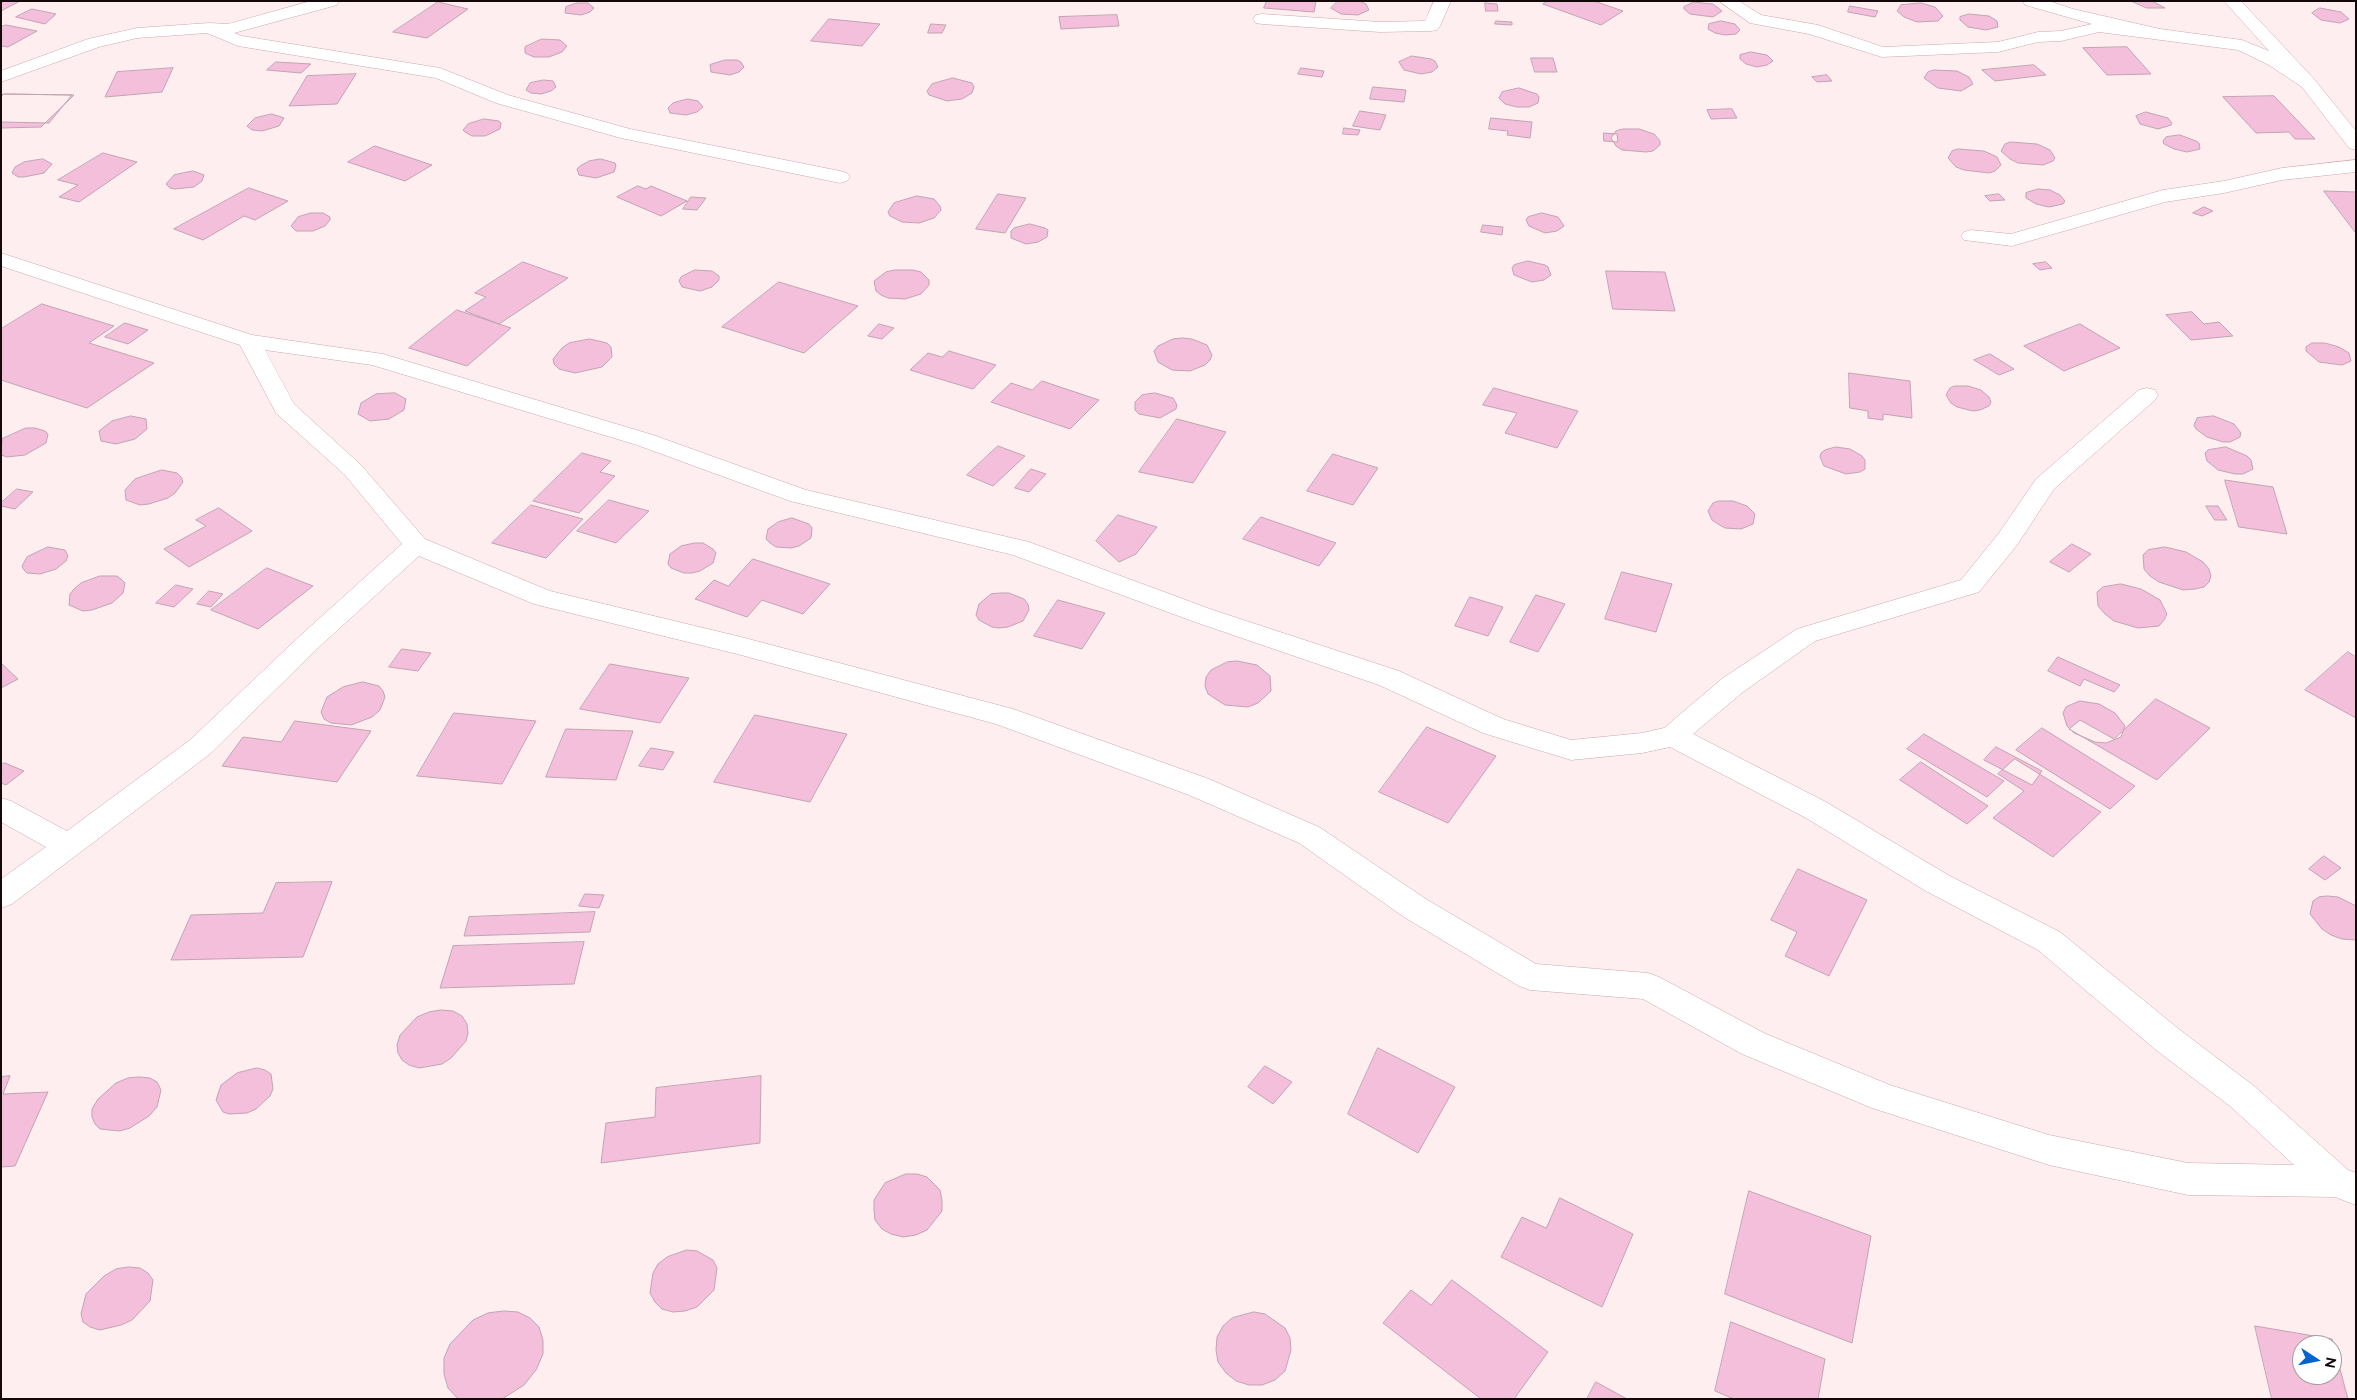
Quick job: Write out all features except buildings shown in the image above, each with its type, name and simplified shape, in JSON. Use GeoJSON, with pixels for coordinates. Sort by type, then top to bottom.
{"type":"FeatureCollection","features":[{"type":"Feature","properties":{"kind":"street"},"geometry":{"type":"LineString","coordinates":[[1,78],[94,43],[137,33],[209,28],[228,29],[332,1]]}},
{"type":"Feature","properties":{"kind":"street"},"geometry":{"type":"LineString","coordinates":[[1262,19],[1380,27],[1431,26],[1443,1]]}},
{"type":"Feature","properties":{"kind":"street"},"geometry":{"type":"LineString","coordinates":[[1727,1],[1756,19],[1812,29],[1882,52],[1998,48],[2038,37],[2060,36],[2099,27],[2242,45],[2275,62],[2308,83]]}},
{"type":"Feature","properties":{"kind":"street"},"geometry":{"type":"LineString","coordinates":[[2031,1],[2068,13],[2160,34]]}},
{"type":"Feature","properties":{"kind":"street"},"geometry":{"type":"LineString","coordinates":[[2232,1],[2308,83],[2356,144]]}},
{"type":"Feature","properties":{"kind":"street"},"geometry":{"type":"LineString","coordinates":[[209,28],[238,41],[440,73],[502,99],[628,134],[840,177]]}},
{"type":"Feature","properties":{"kind":"street"},"geometry":{"type":"LineString","coordinates":[[1971,236],[2012,240],[2163,196],[2224,187],[2282,174],[2356,166]]}},
{"type":"Feature","properties":{"kind":"street"},"geometry":{"type":"LineString","coordinates":[[1,259],[249,342],[375,358],[645,440],[799,496],[1020,548],[1204,616],[1389,678],[1493,726],[1571,750],[1642,743],[1673,736],[1733,685],[1806,635],[1970,586],[2008,539],[2046,484],[2147,395]]}},
{"type":"Feature","properties":{"kind":"street"},"geometry":{"type":"LineString","coordinates":[[249,342],[284,408],[353,470],[416,545],[543,598],[741,646],[1003,716],[1199,788],[1309,835],[1415,908],[1530,977],[1648,986],[1754,1044],[1884,1098],[2050,1150],[2188,1179],[2346,1185]]}},
{"type":"Feature","properties":{"kind":"street"},"geometry":{"type":"LineString","coordinates":[[1,896],[200,747],[311,640],[416,545]]}},
{"type":"Feature","properties":{"kind":"street"},"geometry":{"type":"LineString","coordinates":[[1673,736],[1816,810],[1937,883],[2049,941],[2168,1040],[2242,1096],[2346,1185]]}},
{"type":"Feature","properties":{"kind":"street"},"geometry":{"type":"LineString","coordinates":[[1,809],[70,846]]}}]}
